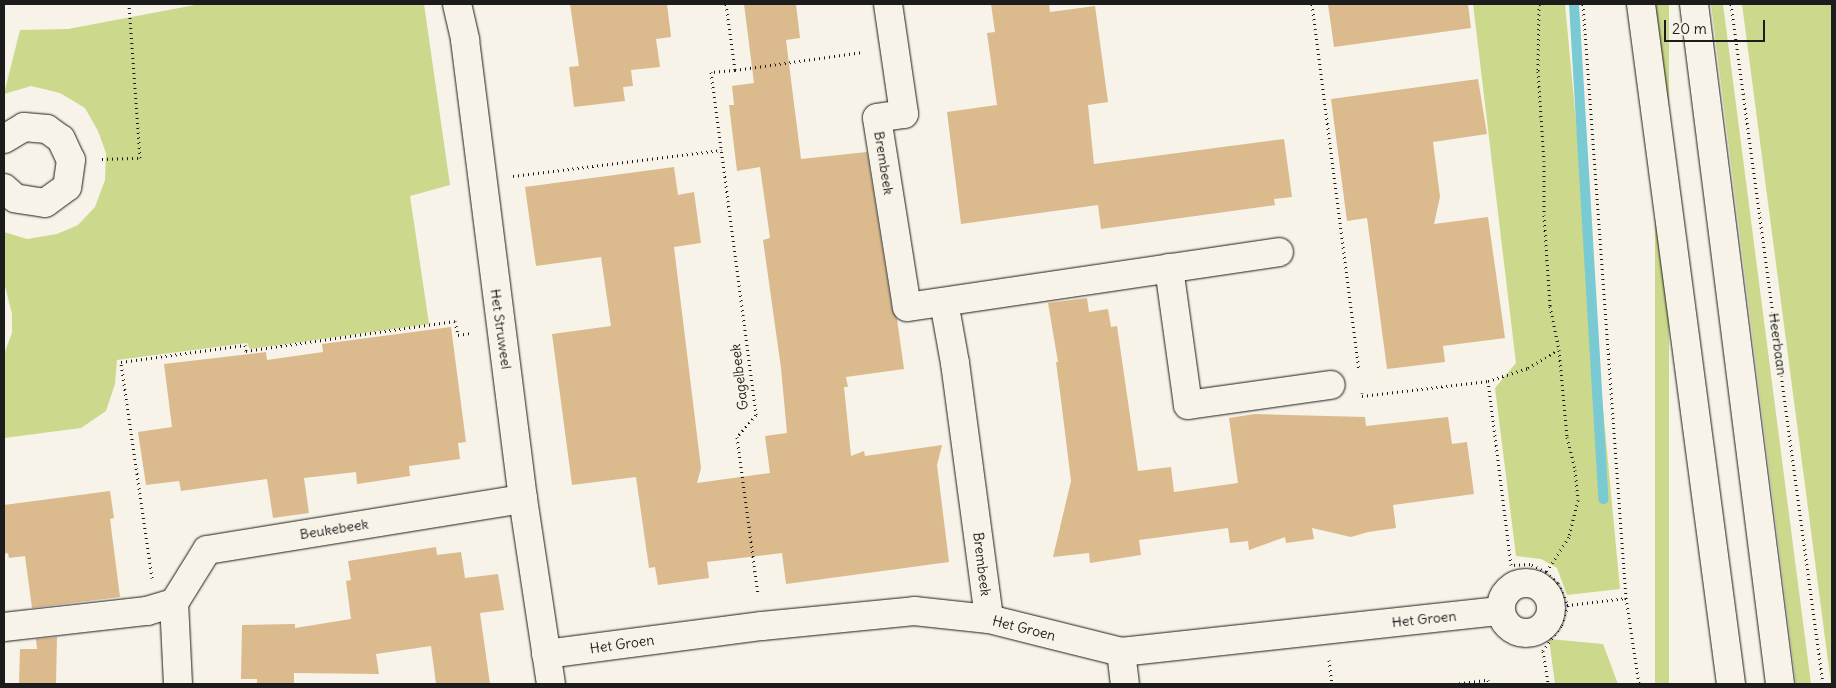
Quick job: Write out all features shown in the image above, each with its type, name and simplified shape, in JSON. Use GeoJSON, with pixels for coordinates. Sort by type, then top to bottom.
{"type":"FeatureCollection","features":[{"type":"Feature","properties":{"kind":"street","name":"Het Struweel"},"geometry":{"type":"LineString","coordinates":[[457,4],[465,40],[501,328],[551,684]]}},
{"type":"Feature","properties":{"kind":"street","name":"Brembeek"},"geometry":{"type":"LineString","coordinates":[[888,4],[904,114],[877,118],[907,307],[1279,252]]}},
{"type":"Feature","properties":{"kind":"street"},"geometry":{"type":"LineString","coordinates":[[1641,4],[1731,684]]}},
{"type":"Feature","properties":{"kind":"street"},"geometry":{"type":"LineString","coordinates":[[1694,4],[1780,684]]}},
{"type":"Feature","properties":{"kind":"street"},"geometry":{"type":"LineString","coordinates":[[4,139],[24,127],[47,129],[61,139],[71,160],[67,188],[44,203],[15,198],[4,188]]}},
{"type":"Feature","properties":{"kind":"street"},"geometry":{"type":"LineString","coordinates":[[1169,268],[1188,405],[1331,385]]}},
{"type":"Feature","properties":{"kind":"street","name":"Brembeek"},"geometry":{"type":"LineString","coordinates":[[944,302],[955,363],[989,619]]}},
{"type":"Feature","properties":{"kind":"street","name":"Beukebeek"},"geometry":{"type":"LineString","coordinates":[[166,605],[207,550],[524,499]]}},
{"type":"Feature","properties":{"kind":"street"},"geometry":{"type":"LineString","coordinates":[[1530,582],[1541,586],[1560,606],[1544,627],[1534,632],[1522,633],[1512,630],[1504,621],[1500,611],[1502,599],[1507,589],[1518,583],[1530,582]]}},
{"type":"Feature","properties":{"kind":"street"},"geometry":{"type":"LineString","coordinates":[[4,628],[147,611],[166,605],[178,684]]}},
{"type":"Feature","properties":{"kind":"street","name":"Het Groen"},"geometry":{"type":"LineString","coordinates":[[546,654],[762,626],[914,610],[989,619],[1121,652],[1500,611]]}},
{"type":"Feature","properties":{"kind":"street"},"geometry":{"type":"LineString","coordinates":[[1121,652],[1125,684]]}},
{"type":"Feature","properties":{"kind":"path"},"geometry":{"type":"LineString","coordinates":[[71,160],[140,158],[129,4]]}},
{"type":"Feature","properties":{"kind":"path"},"geometry":{"type":"LineString","coordinates":[[726,4],[735,70],[894,47]]}},
{"type":"Feature","properties":{"kind":"path"},"geometry":{"type":"LineString","coordinates":[[1312,4],[1360,376]]}},
{"type":"Feature","properties":{"kind":"path"},"geometry":{"type":"LineString","coordinates":[[1539,4],[1538,71],[1550,306],[1559,350],[1566,428],[1575,470],[1578,500],[1570,537],[1546,572]]}},
{"type":"Feature","properties":{"kind":"path"},"geometry":{"type":"LineString","coordinates":[[1583,4],[1626,598],[1639,684]]}},
{"type":"Feature","properties":{"kind":"path","name":"Heerbaan"},"geometry":{"type":"LineString","coordinates":[[1731,4],[1824,684]]}},
{"type":"Feature","properties":{"kind":"path","name":"Gagelbeek"},"geometry":{"type":"LineString","coordinates":[[735,70],[711,72],[756,415],[737,437],[762,626]]}},
{"type":"Feature","properties":{"kind":"path"},"geometry":{"type":"LineString","coordinates":[[482,180],[721,150]]}},
{"type":"Feature","properties":{"kind":"path"},"geometry":{"type":"LineString","coordinates":[[166,605],[121,362],[245,345],[246,351],[455,321],[458,335],[501,328]]}},
{"type":"Feature","properties":{"kind":"path"},"geometry":{"type":"LineString","coordinates":[[1361,386],[1362,396],[1488,381],[1528,368],[1559,350]]}},
{"type":"Feature","properties":{"kind":"path"},"geometry":{"type":"LineString","coordinates":[[1488,381],[1511,565],[1530,564],[1546,572],[1558,583],[1561,626],[1543,651],[1548,684]]}},
{"type":"Feature","properties":{"kind":"path"},"geometry":{"type":"LineString","coordinates":[[1560,606],[1626,598]]}},
{"type":"Feature","properties":{"kind":"path"},"geometry":{"type":"LineString","coordinates":[[1454,684],[1488,680],[1489,684]]}},
{"type":"Feature","properties":{"kind":"green space"},"geometry":{"type":"Polygon","coordinates":[[[200,4],[424,4],[450,185],[410,196],[429,324],[250,349],[247,343],[117,360],[115,384],[106,411],[81,428],[4,438],[4,354],[12,333],[12,314],[4,282],[4,232],[27,239],[57,234],[78,225],[95,207],[105,180],[106,153],[98,131],[85,108],[60,93],[31,86],[4,94],[20,30],[68,29],[200,4]]]}},
{"type":"Feature","properties":{"kind":"green space"},"geometry":{"type":"Polygon","coordinates":[[[1473,4],[1565,4],[1620,589],[1567,595],[1557,568],[1541,559],[1516,556],[1495,388],[1516,363],[1473,4]]]}},
{"type":"Feature","properties":{"kind":"green space"},"geometry":{"type":"Polygon","coordinates":[[[1655,4],[1669,4],[1669,684],[1655,684],[1655,4]]]}},
{"type":"Feature","properties":{"kind":"green space"},"geometry":{"type":"Polygon","coordinates":[[[1711,4],[1723,4],[1811,684],[1796,684],[1711,4]]]}},
{"type":"Feature","properties":{"kind":"green space"},"geometry":{"type":"Polygon","coordinates":[[[1742,4],[1832,4],[1832,684],[1831,684],[1742,4]]]}},
{"type":"Feature","properties":{"kind":"green space"},"geometry":{"type":"Polygon","coordinates":[[[1549,639],[1603,644],[1618,684],[1555,684],[1549,639]]]}},
{"type":"Feature","properties":{"kind":"building"},"geometry":{"type":"Polygon","coordinates":[[[570,4],[667,4],[671,37],[656,39],[660,67],[631,70],[633,86],[623,87],[625,101],[574,107],[569,67],[579,66],[570,4]]]}},
{"type":"Feature","properties":{"kind":"building"},"geometry":{"type":"Polygon","coordinates":[[[744,4],[796,4],[800,38],[786,40],[801,159],[867,152],[892,309],[897,319],[904,369],[846,377],[848,387],[844,387],[851,456],[864,451],[865,456],[942,445],[937,465],[949,562],[786,584],[782,553],[707,562],[709,578],[658,585],[655,567],[649,568],[636,477],[572,485],[552,334],[611,326],[601,257],[536,266],[525,187],[674,167],[678,195],[694,192],[701,243],[674,247],[701,468],[697,483],[770,473],[765,436],[787,433],[781,368],[763,240],[770,238],[760,167],[737,171],[729,105],[734,105],[732,86],[754,83],[744,4]]]}},
{"type":"Feature","properties":{"kind":"building"},"geometry":{"type":"Polygon","coordinates":[[[991,4],[1049,4],[1050,12],[1095,6],[1108,102],[1088,105],[1094,164],[1284,139],[1292,197],[1274,199],[1275,205],[1101,229],[1098,205],[961,224],[947,112],[997,105],[987,33],[995,32],[991,4]]]}},
{"type":"Feature","properties":{"kind":"building"},"geometry":{"type":"Polygon","coordinates":[[[1328,4],[1468,4],[1471,28],[1334,47],[1328,4]]]}},
{"type":"Feature","properties":{"kind":"building"},"geometry":{"type":"Polygon","coordinates":[[[1478,79],[1487,134],[1433,142],[1440,197],[1434,224],[1488,217],[1505,338],[1443,346],[1445,362],[1387,369],[1367,218],[1347,221],[1331,99],[1478,79]]]}},
{"type":"Feature","properties":{"kind":"building"},"geometry":{"type":"Polygon","coordinates":[[[1087,298],[1089,312],[1108,309],[1111,327],[1117,326],[1138,471],[1171,467],[1174,492],[1238,483],[1229,418],[1255,414],[1365,417],[1366,426],[1448,417],[1452,444],[1467,442],[1474,494],[1393,505],[1396,528],[1368,532],[1351,537],[1312,528],[1314,539],[1286,543],[1285,537],[1249,550],[1248,541],[1230,543],[1228,528],[1139,540],[1141,555],[1090,563],[1089,553],[1053,557],[1071,481],[1056,362],[1058,362],[1048,303],[1087,298]]]}},
{"type":"Feature","properties":{"kind":"building"},"geometry":{"type":"Polygon","coordinates":[[[451,327],[466,442],[458,443],[460,459],[409,466],[410,476],[357,484],[356,472],[304,478],[309,513],[273,518],[267,479],[181,491],[179,481],[146,485],[138,432],[172,427],[164,364],[266,352],[267,360],[323,352],[322,344],[451,327]]]}},
{"type":"Feature","properties":{"kind":"building"},"geometry":{"type":"Polygon","coordinates":[[[110,491],[114,518],[110,519],[120,597],[32,608],[25,556],[9,558],[8,553],[4,554],[4,505],[110,491]]]}},
{"type":"Feature","properties":{"kind":"building"},"geometry":{"type":"Polygon","coordinates":[[[436,547],[437,555],[461,552],[465,578],[498,574],[504,610],[480,613],[490,684],[436,684],[431,646],[376,654],[379,674],[294,673],[294,684],[257,684],[257,679],[241,679],[242,625],[295,624],[295,628],[351,619],[346,581],[351,580],[348,561],[436,547]]]}},
{"type":"Feature","properties":{"kind":"building"},"geometry":{"type":"Polygon","coordinates":[[[57,637],[56,684],[19,684],[20,649],[37,649],[36,639],[57,637]]]}},
{"type":"Feature","properties":{"kind":"waterway"},"geometry":{"type":"LineString","coordinates":[[1574,4],[1603,499]]}}]}
